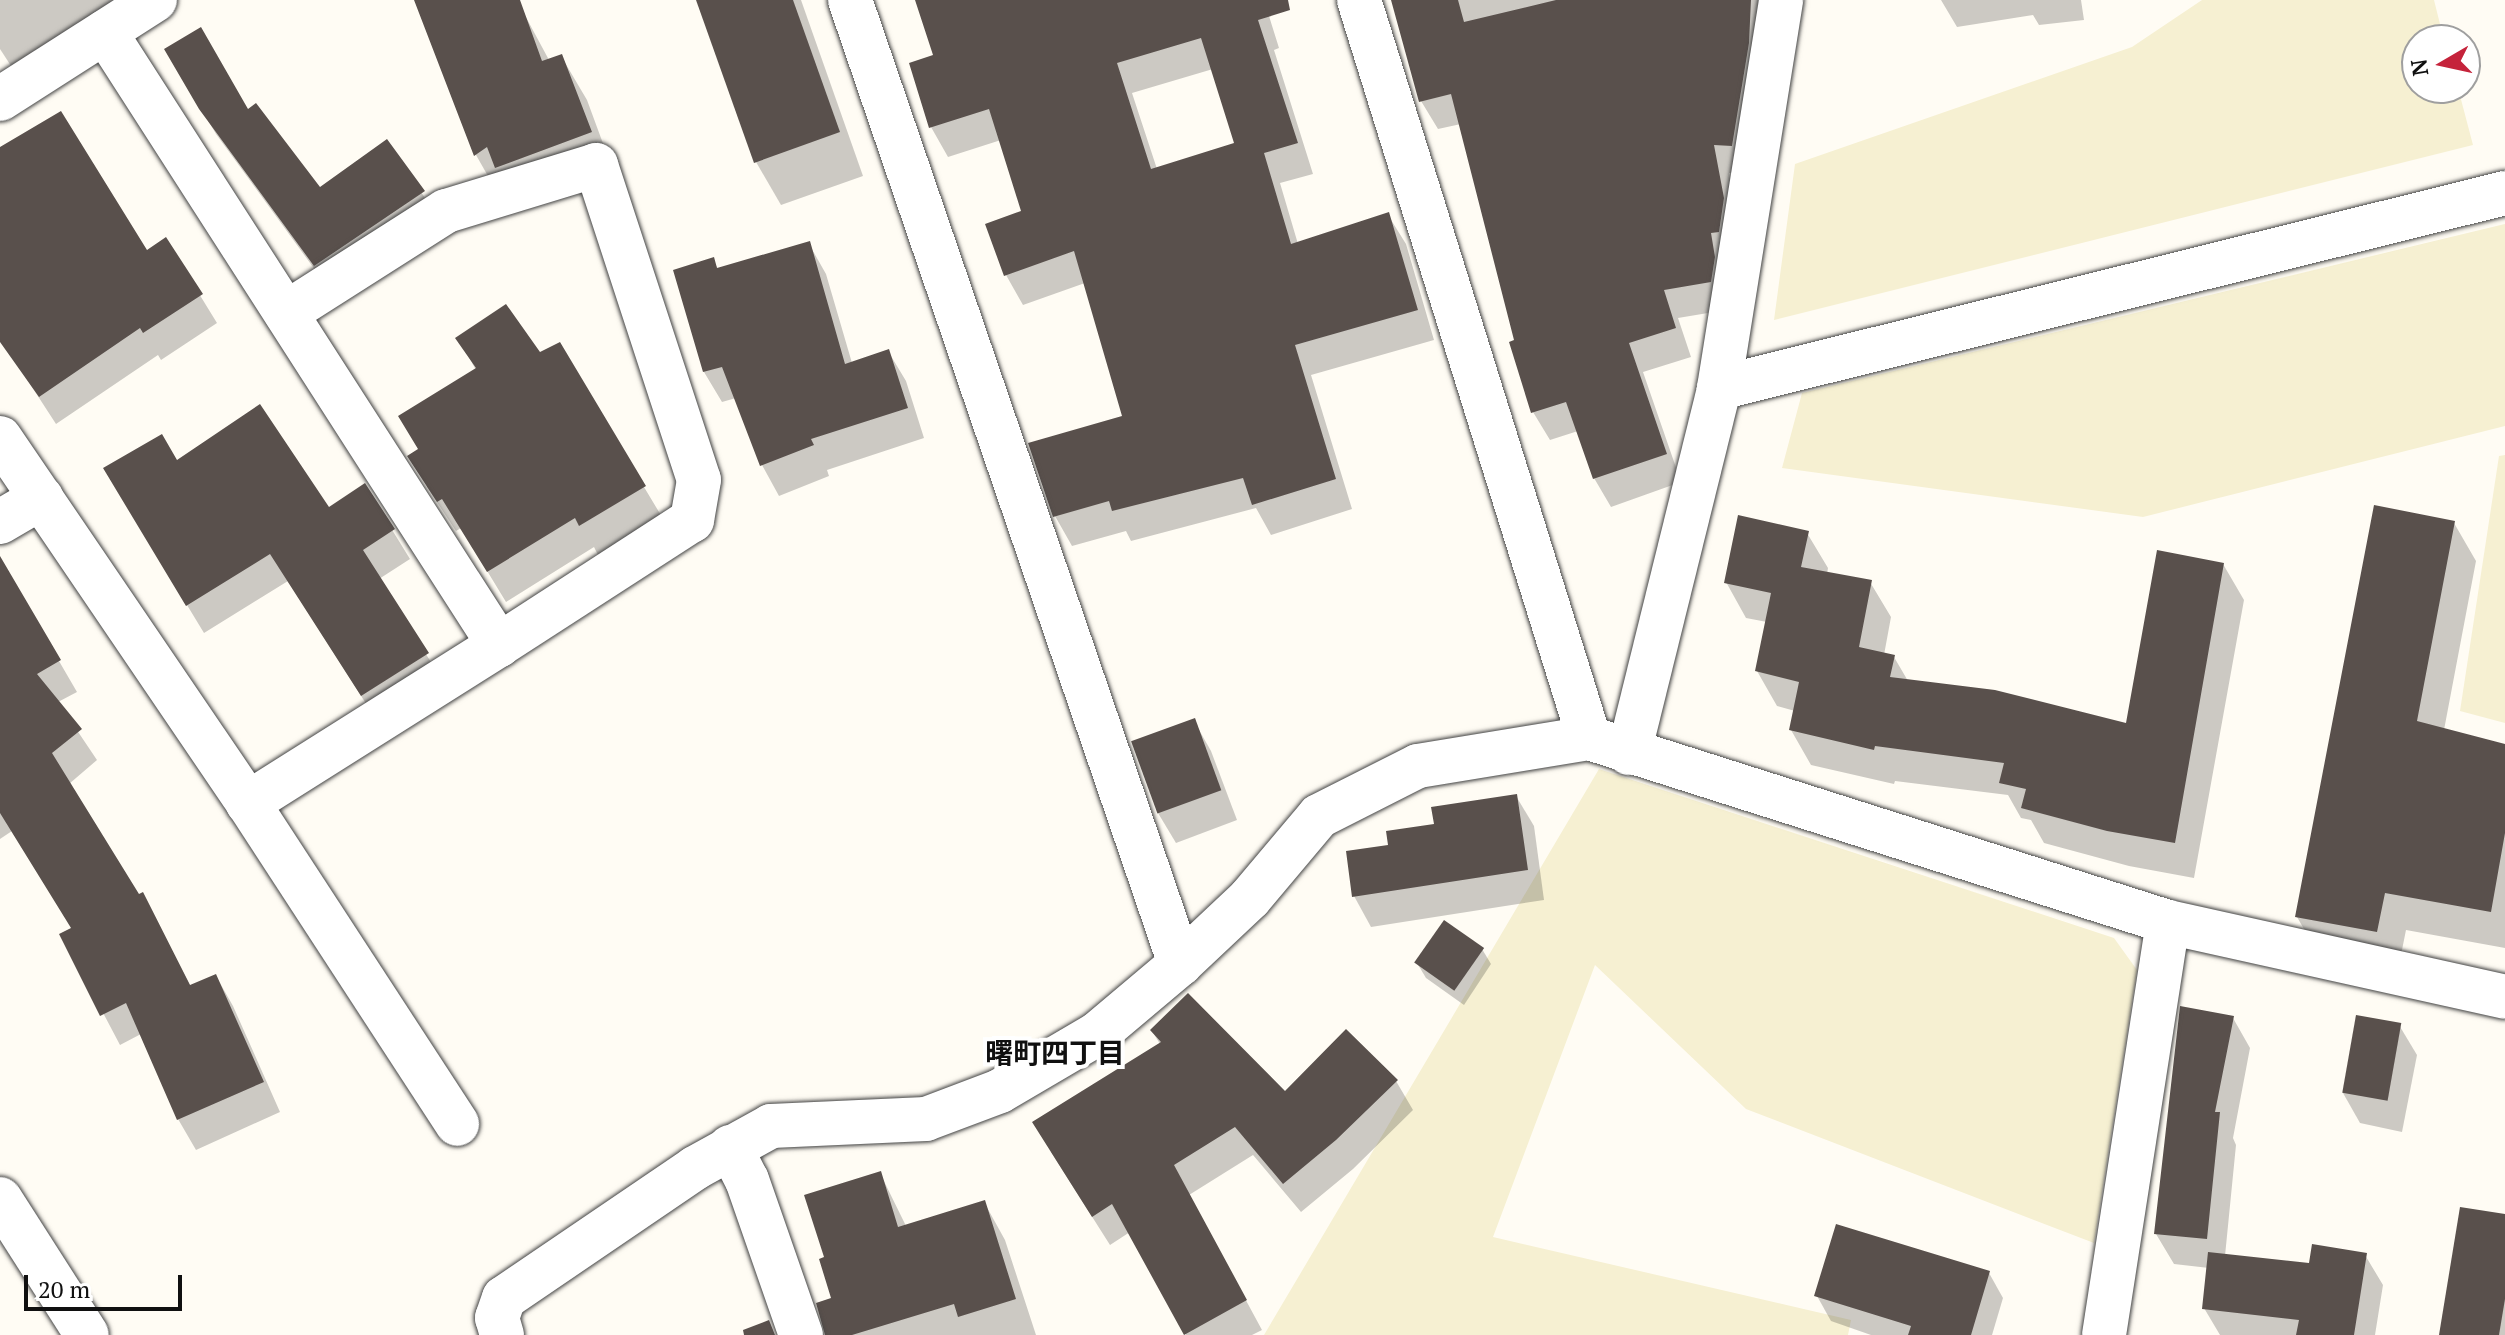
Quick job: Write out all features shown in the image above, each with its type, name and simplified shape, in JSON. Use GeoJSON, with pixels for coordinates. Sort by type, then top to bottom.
{"type":"FeatureCollection","features":[{"type":"Feature","properties":{"kind":"street"},"geometry":{"type":"LineString","coordinates":[[0,99],[155,0]]}},
{"type":"Feature","properties":{"kind":"street"},"geometry":{"type":"LineString","coordinates":[[850,0],[1180,964]]}},
{"type":"Feature","properties":{"kind":"street"},"geometry":{"type":"LineString","coordinates":[[1359,0],[1609,745]]}},
{"type":"Feature","properties":{"kind":"street"},"geometry":{"type":"LineString","coordinates":[[1609,745],[1719,388],[1781,0]]}},
{"type":"Feature","properties":{"kind":"street"},"geometry":{"type":"LineString","coordinates":[[105,32],[499,645]]}},
{"type":"Feature","properties":{"kind":"street"},"geometry":{"type":"LineString","coordinates":[[248,803],[692,520],[699,480],[596,165],[446,211],[286,313]]}},
{"type":"Feature","properties":{"kind":"street"},"geometry":{"type":"LineString","coordinates":[[1719,388],[2505,193]]}},
{"type":"Feature","properties":{"kind":"street"},"geometry":{"type":"LineString","coordinates":[[0,438],[248,803],[457,1124]]}},
{"type":"Feature","properties":{"kind":"street"},"geometry":{"type":"LineString","coordinates":[[0,522],[41,498]]}},
{"type":"Feature","properties":{"kind":"street"},"geometry":{"type":"LineString","coordinates":[[502,1335],[497,1318],[504,1298],[730,1147],[771,1126],[926,1119],[1000,1091],[1097,1034],[1180,964],[1250,898],[1319,816],[1418,766],[1609,745],[2168,922],[2505,997]]}},
{"type":"Feature","properties":{"kind":"street"},"geometry":{"type":"LineString","coordinates":[[2104,1335],[2168,922]]}},
{"type":"Feature","properties":{"kind":"street"},"geometry":{"type":"LineString","coordinates":[[730,1147],[747,1180],[801,1335]]}},
{"type":"Feature","properties":{"kind":"street"},"geometry":{"type":"LineString","coordinates":[[0,1199],[87,1335]]}},
{"type":"Feature","properties":{"kind":"shaded area"},"geometry":{"type":"Polygon","coordinates":[[[2202,0],[2434,0],[2440,24],[2401,24],[2401,104],[2462,104],[2473,145],[1774,320],[1795,164],[2132,47],[2202,0]]]}},
{"type":"Feature","properties":{"kind":"shaded area"},"geometry":{"type":"Polygon","coordinates":[[[2505,224],[2505,426],[2143,517],[1782,468],[1802,393],[2505,224]]]}},
{"type":"Feature","properties":{"kind":"shaded area"},"geometry":{"type":"Polygon","coordinates":[[[2505,455],[2505,723],[2460,711],[2499,456],[2505,455]]]}},
{"type":"Feature","properties":{"kind":"shaded area"},"geometry":{"type":"Polygon","coordinates":[[[1599,769],[2114,938],[2137,970],[2094,1243],[1746,1109],[1595,965],[1493,1237],[1851,1320],[1848,1335],[1264,1335],[1599,769]]]}},
{"type":"Feature","properties":{"kind":"building"},"geometry":{"type":"Polygon","coordinates":[[[414,0],[520,0],[542,61],[562,54],[592,132],[495,168],[487,147],[474,156],[414,0]]]}},
{"type":"Feature","properties":{"kind":"building"},"geometry":{"type":"Polygon","coordinates":[[[696,0],[793,0],[840,132],[754,163],[696,0]]]}},
{"type":"Feature","properties":{"kind":"building"},"geometry":{"type":"Polygon","coordinates":[[[915,0],[1288,0],[1290,10],[1258,20],[1298,143],[1264,153],[1291,244],[1389,212],[1418,310],[1295,345],[1336,479],[1252,505],[1243,478],[1112,511],[1109,501],[1053,517],[1028,443],[1122,416],[1074,251],[1004,276],[985,224],[1021,211],[989,109],[929,128],[909,63],[933,55],[915,0]],[[1201,38],[1117,63],[1151,169],[1234,143],[1201,38]]]}},
{"type":"Feature","properties":{"kind":"building"},"geometry":{"type":"Polygon","coordinates":[[[1391,0],[1458,0],[1464,22],[1556,0],[1751,0],[1749,43],[1732,146],[1714,145],[1724,198],[1719,232],[1711,233],[1715,257],[1711,282],[1664,290],[1676,328],[1629,343],[1667,454],[1593,479],[1566,402],[1531,413],[1509,342],[1514,340],[1451,94],[1419,102],[1391,0]]]}},
{"type":"Feature","properties":{"kind":"building"},"geometry":{"type":"Polygon","coordinates":[[[201,27],[248,109],[256,103],[320,187],[387,139],[425,191],[314,266],[199,109],[164,49],[201,27]]]}},
{"type":"Feature","properties":{"kind":"building"},"geometry":{"type":"Polygon","coordinates":[[[61,111],[147,250],[166,237],[203,294],[143,333],[140,328],[39,397],[0,342],[0,147],[61,111]]]}},
{"type":"Feature","properties":{"kind":"building"},"geometry":{"type":"Polygon","coordinates":[[[810,241],[845,364],[889,349],[908,408],[811,439],[814,445],[760,466],[722,367],[703,372],[673,270],[714,257],[717,268],[810,241]]]}},
{"type":"Feature","properties":{"kind":"building"},"geometry":{"type":"Polygon","coordinates":[[[506,304],[540,352],[560,342],[646,486],[579,526],[575,518],[487,572],[442,499],[437,502],[407,456],[418,449],[398,416],[476,368],[455,338],[506,304]]]}},
{"type":"Feature","properties":{"kind":"building"},"geometry":{"type":"Polygon","coordinates":[[[260,404],[329,507],[365,483],[395,529],[363,550],[429,653],[361,696],[270,554],[186,606],[103,468],[162,434],[177,460],[260,404]]]}},
{"type":"Feature","properties":{"kind":"building"},"geometry":{"type":"Polygon","coordinates":[[[2374,505],[2455,521],[2417,721],[2505,744],[2505,833],[2491,912],[2385,893],[2377,932],[2295,917],[2374,505]]]}},
{"type":"Feature","properties":{"kind":"building"},"geometry":{"type":"Polygon","coordinates":[[[1738,515],[1809,531],[1801,567],[1872,580],[1859,647],[1895,655],[1890,677],[1995,690],[2126,723],[2157,550],[2224,563],[2175,843],[2107,831],[2021,808],[2026,789],[1999,783],[2004,763],[1875,746],[1874,750],[1789,730],[1799,682],[1755,671],[1771,593],[1724,583],[1738,515]]]}},
{"type":"Feature","properties":{"kind":"building"},"geometry":{"type":"Polygon","coordinates":[[[0,556],[61,660],[37,674],[82,729],[52,753],[139,894],[143,892],[190,985],[216,974],[264,1082],[177,1120],[126,1003],[100,1016],[59,934],[71,928],[0,813],[0,556]]]}},
{"type":"Feature","properties":{"kind":"building"},"geometry":{"type":"Polygon","coordinates":[[[1195,718],[1221,790],[1157,814],[1131,741],[1195,718]]]}},
{"type":"Feature","properties":{"kind":"building"},"geometry":{"type":"Polygon","coordinates":[[[1517,794],[1528,870],[1352,897],[1346,851],[1388,845],[1386,831],[1434,824],[1431,807],[1517,794]]]}},
{"type":"Feature","properties":{"kind":"building"},"geometry":{"type":"Polygon","coordinates":[[[1444,920],[1484,948],[1454,991],[1414,963],[1444,920]]]}},
{"type":"Feature","properties":{"kind":"building"},"geometry":{"type":"Polygon","coordinates":[[[1188,993],[1285,1091],[1346,1029],[1398,1080],[1336,1140],[1283,1184],[1235,1127],[1174,1165],[1247,1300],[1184,1335],[1112,1204],[1092,1217],[1032,1122],[1161,1042],[1150,1030],[1188,993]]]}},
{"type":"Feature","properties":{"kind":"building"},"geometry":{"type":"Polygon","coordinates":[[[2180,1006],[2234,1016],[2215,1112],[2220,1112],[2207,1239],[2154,1234],[2180,1006]]]}},
{"type":"Feature","properties":{"kind":"building"},"geometry":{"type":"Polygon","coordinates":[[[2356,1015],[2401,1023],[2388,1101],[2342,1093],[2356,1015]]]}},
{"type":"Feature","properties":{"kind":"building"},"geometry":{"type":"Polygon","coordinates":[[[881,1171],[898,1227],[985,1200],[1016,1299],[958,1317],[954,1304],[852,1335],[825,1335],[816,1303],[831,1298],[819,1259],[824,1257],[804,1195],[881,1171]]]}},
{"type":"Feature","properties":{"kind":"building"},"geometry":{"type":"Polygon","coordinates":[[[2460,1207],[2505,1214],[2505,1299],[2499,1335],[2439,1335],[2460,1207]]]}},
{"type":"Feature","properties":{"kind":"building"},"geometry":{"type":"Polygon","coordinates":[[[1836,1224],[1990,1271],[1971,1335],[1908,1335],[1911,1326],[1814,1296],[1836,1224]]]}},
{"type":"Feature","properties":{"kind":"building"},"geometry":{"type":"Polygon","coordinates":[[[2312,1244],[2367,1253],[2354,1335],[2296,1335],[2299,1320],[2202,1309],[2208,1252],[2309,1263],[2312,1244]]]}},
{"type":"Feature","properties":{"kind":"building"},"geometry":{"type":"Polygon","coordinates":[[[769,1320],[775,1335],[744,1335],[743,1330],[769,1320]]]}},
{"type":"Feature","properties":{"kind":"district","name":"曙町四丁目"},"geometry":{"type":"Point","coordinates":[1055,1053]}}]}
